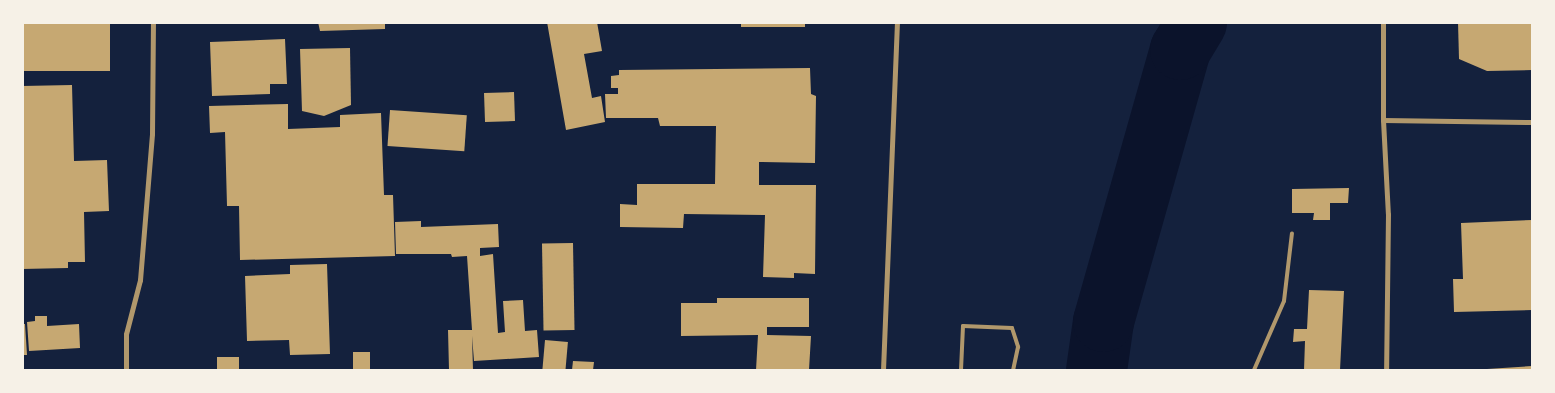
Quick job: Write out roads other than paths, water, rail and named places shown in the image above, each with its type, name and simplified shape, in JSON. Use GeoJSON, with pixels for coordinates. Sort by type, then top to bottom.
{"type":"FeatureCollection","features":[{"type":"Feature","properties":{"kind":"street"},"geometry":{"type":"LineString","coordinates":[[126,370],[126,334],[140,280],[152,134],[153,22]]}},
{"type":"Feature","properties":{"kind":"street"},"geometry":{"type":"LineString","coordinates":[[883,370],[897,22]]}},
{"type":"Feature","properties":{"kind":"street"},"geometry":{"type":"LineString","coordinates":[[1383,22],[1383,120],[1388,214],[1386,370]]}},
{"type":"Feature","properties":{"kind":"street"},"geometry":{"type":"LineString","coordinates":[[1383,120],[1532,122]]}},
{"type":"Feature","properties":{"kind":"lane"},"geometry":{"type":"LineString","coordinates":[[1254,370],[1284,301],[1292,233]]}},
{"type":"Feature","properties":{"kind":"lane"},"geometry":{"type":"LineString","coordinates":[[961,370],[963,326],[1012,328],[1018,347],[1013,370]]}},
{"type":"Feature","properties":{"kind":"waterway"},"geometry":{"type":"LineString","coordinates":[[1096,370],[1103,321],[1180,49],[1196,22]]}}]}
